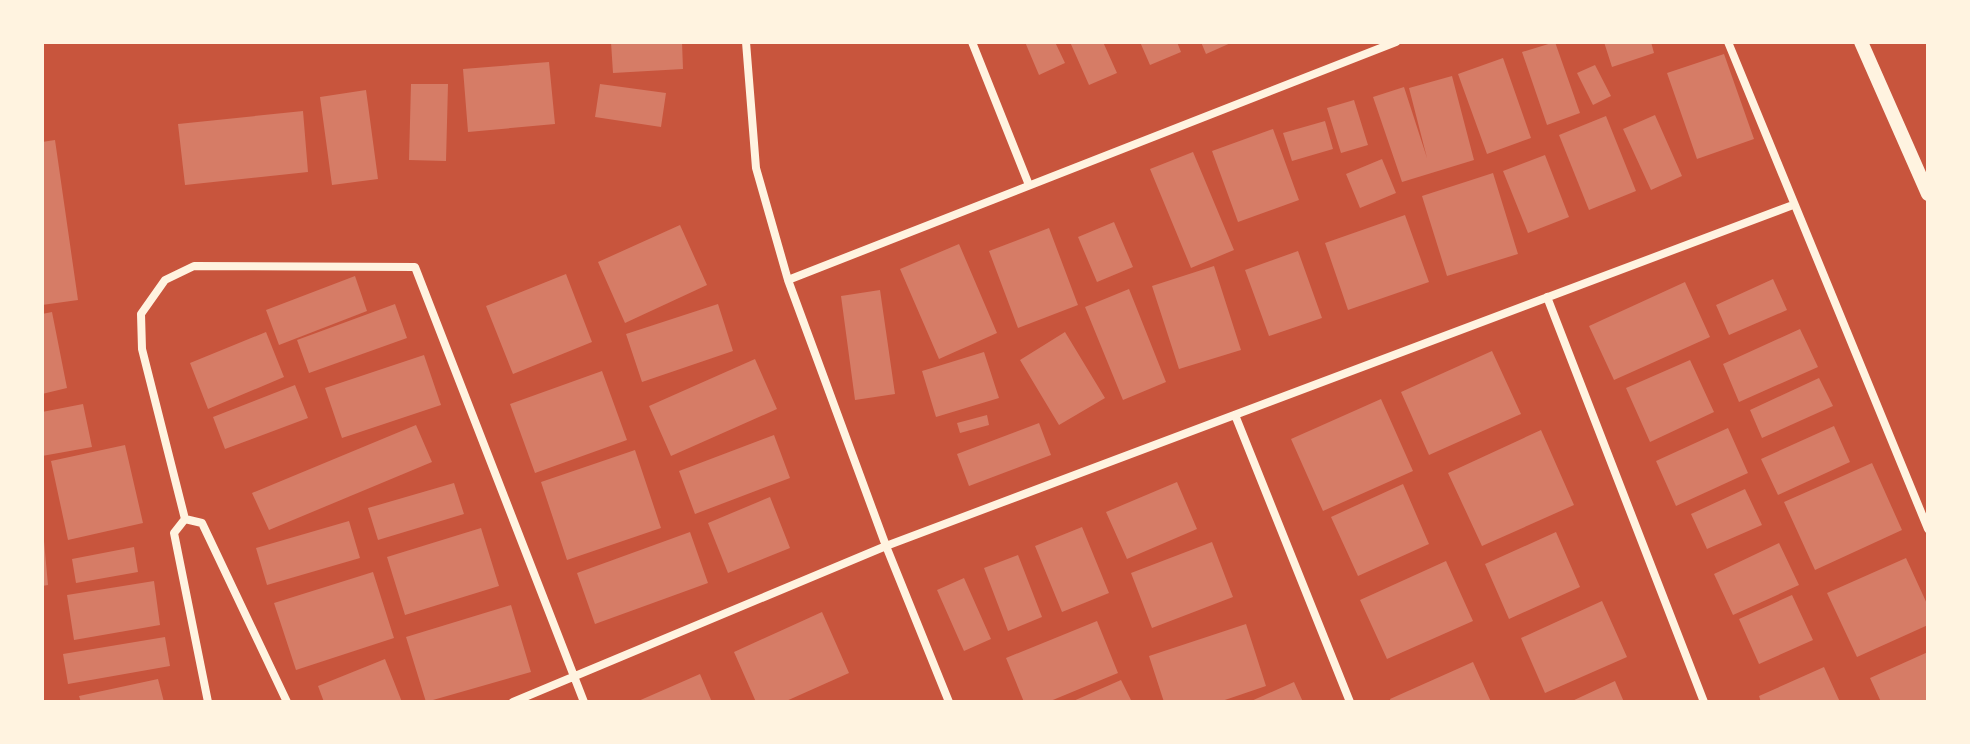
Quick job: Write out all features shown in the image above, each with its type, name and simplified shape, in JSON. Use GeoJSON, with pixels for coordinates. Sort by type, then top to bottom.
{"type":"FeatureCollection","features":[{"type":"Feature","properties":{"kind":"street"},"geometry":{"type":"LineString","coordinates":[[746,42],[756,168],[788,280],[886,546],[949,702]]}},
{"type":"Feature","properties":{"kind":"street"},"geometry":{"type":"LineString","coordinates":[[972,42],[1029,185]]}},
{"type":"Feature","properties":{"kind":"street"},"geometry":{"type":"LineString","coordinates":[[788,280],[1396,42]]}},
{"type":"Feature","properties":{"kind":"street"},"geometry":{"type":"LineString","coordinates":[[1728,42],[1928,529]]}},
{"type":"Feature","properties":{"kind":"street"},"geometry":{"type":"LineString","coordinates":[[1861,42],[1928,194]]}},
{"type":"Feature","properties":{"kind":"street"},"geometry":{"type":"LineString","coordinates":[[513,702],[886,546],[1793,205]]}},
{"type":"Feature","properties":{"kind":"street"},"geometry":{"type":"LineString","coordinates":[[185,519],[142,349],[141,314],[165,280],[194,266],[415,267],[584,702]]}},
{"type":"Feature","properties":{"kind":"street"},"geometry":{"type":"LineString","coordinates":[[1547,297],[1704,702]]}},
{"type":"Feature","properties":{"kind":"street"},"geometry":{"type":"LineString","coordinates":[[1235,415],[1350,702]]}},
{"type":"Feature","properties":{"kind":"street"},"geometry":{"type":"LineString","coordinates":[[185,519],[174,533],[208,702]]}},
{"type":"Feature","properties":{"kind":"street"},"geometry":{"type":"LineString","coordinates":[[185,519],[202,523],[287,702]]}},
{"type":"Feature","properties":{"kind":"building"},"geometry":{"type":"Polygon","coordinates":[[[611,42],[682,42],[683,69],[613,73],[611,42]]]}},
{"type":"Feature","properties":{"kind":"building"},"geometry":{"type":"Polygon","coordinates":[[[1025,42],[1055,42],[1065,63],[1039,75],[1025,42]]]}},
{"type":"Feature","properties":{"kind":"building"},"geometry":{"type":"Polygon","coordinates":[[[1070,42],[1103,42],[1117,73],[1089,85],[1070,42]]]}},
{"type":"Feature","properties":{"kind":"building"},"geometry":{"type":"Polygon","coordinates":[[[1140,42],[1177,42],[1181,52],[1150,65],[1140,42]]]}},
{"type":"Feature","properties":{"kind":"building"},"geometry":{"type":"Polygon","coordinates":[[[1201,42],[1233,42],[1206,54],[1201,42]]]}},
{"type":"Feature","properties":{"kind":"building"},"geometry":{"type":"Polygon","coordinates":[[[1555,42],[1580,113],[1547,125],[1522,52],[1555,42]]]}},
{"type":"Feature","properties":{"kind":"building"},"geometry":{"type":"Polygon","coordinates":[[[1604,42],[1651,42],[1654,53],[1612,67],[1604,42]]]}},
{"type":"Feature","properties":{"kind":"building"},"geometry":{"type":"Polygon","coordinates":[[[1724,54],[1754,139],[1697,159],[1667,73],[1724,54]]]}},
{"type":"Feature","properties":{"kind":"building"},"geometry":{"type":"Polygon","coordinates":[[[1503,58],[1531,138],[1487,154],[1458,74],[1503,58]]]}},
{"type":"Feature","properties":{"kind":"building"},"geometry":{"type":"Polygon","coordinates":[[[549,62],[555,124],[468,132],[463,69],[549,62]]]}},
{"type":"Feature","properties":{"kind":"building"},"geometry":{"type":"Polygon","coordinates":[[[1595,65],[1611,96],[1593,105],[1577,73],[1595,65]]]}},
{"type":"Feature","properties":{"kind":"building"},"geometry":{"type":"Polygon","coordinates":[[[1452,76],[1474,160],[1402,182],[1373,97],[1404,87],[1427,158],[1409,88],[1452,76]]]}},
{"type":"Feature","properties":{"kind":"building"},"geometry":{"type":"Polygon","coordinates":[[[411,84],[448,84],[446,161],[409,160],[411,84]]]}},
{"type":"Feature","properties":{"kind":"building"},"geometry":{"type":"Polygon","coordinates":[[[600,84],[666,93],[661,127],[595,117],[600,84]]]}},
{"type":"Feature","properties":{"kind":"building"},"geometry":{"type":"Polygon","coordinates":[[[366,90],[378,179],[332,185],[320,97],[366,90]]]}},
{"type":"Feature","properties":{"kind":"building"},"geometry":{"type":"Polygon","coordinates":[[[1354,100],[1368,145],[1341,153],[1327,108],[1354,100]]]}},
{"type":"Feature","properties":{"kind":"building"},"geometry":{"type":"Polygon","coordinates":[[[303,111],[308,172],[185,185],[178,124],[303,111]]]}},
{"type":"Feature","properties":{"kind":"building"},"geometry":{"type":"Polygon","coordinates":[[[1655,115],[1682,176],[1651,190],[1623,129],[1655,115]]]}},
{"type":"Feature","properties":{"kind":"building"},"geometry":{"type":"Polygon","coordinates":[[[1606,116],[1636,191],[1589,210],[1559,135],[1606,116]]]}},
{"type":"Feature","properties":{"kind":"building"},"geometry":{"type":"Polygon","coordinates":[[[1325,121],[1333,149],[1292,161],[1283,133],[1325,121]]]}},
{"type":"Feature","properties":{"kind":"building"},"geometry":{"type":"Polygon","coordinates":[[[1273,129],[1299,200],[1238,222],[1212,151],[1273,129]]]}},
{"type":"Feature","properties":{"kind":"building"},"geometry":{"type":"Polygon","coordinates":[[[55,140],[78,300],[42,305],[42,142],[55,140]]]}},
{"type":"Feature","properties":{"kind":"building"},"geometry":{"type":"Polygon","coordinates":[[[1193,152],[1234,250],[1191,268],[1150,169],[1193,152]]]}},
{"type":"Feature","properties":{"kind":"building"},"geometry":{"type":"Polygon","coordinates":[[[1545,155],[1569,217],[1528,233],[1503,171],[1545,155]]]}},
{"type":"Feature","properties":{"kind":"building"},"geometry":{"type":"Polygon","coordinates":[[[1382,159],[1396,193],[1360,208],[1346,174],[1382,159]]]}},
{"type":"Feature","properties":{"kind":"building"},"geometry":{"type":"Polygon","coordinates":[[[1493,173],[1518,254],[1447,276],[1422,196],[1493,173]]]}},
{"type":"Feature","properties":{"kind":"building"},"geometry":{"type":"Polygon","coordinates":[[[1405,215],[1429,282],[1348,310],[1325,243],[1405,215]]]}},
{"type":"Feature","properties":{"kind":"building"},"geometry":{"type":"Polygon","coordinates":[[[1114,222],[1133,267],[1097,282],[1078,237],[1114,222]]]}},
{"type":"Feature","properties":{"kind":"building"},"geometry":{"type":"Polygon","coordinates":[[[680,225],[707,285],[625,323],[598,262],[680,225]]]}},
{"type":"Feature","properties":{"kind":"building"},"geometry":{"type":"Polygon","coordinates":[[[1049,228],[1078,305],[1018,328],[989,251],[1049,228]]]}},
{"type":"Feature","properties":{"kind":"building"},"geometry":{"type":"Polygon","coordinates":[[[959,244],[997,333],[939,359],[900,269],[959,244]]]}},
{"type":"Feature","properties":{"kind":"building"},"geometry":{"type":"Polygon","coordinates":[[[1298,251],[1322,318],[1269,336],[1245,270],[1298,251]]]}},
{"type":"Feature","properties":{"kind":"building"},"geometry":{"type":"Polygon","coordinates":[[[1214,266],[1241,350],[1179,369],[1152,286],[1214,266]]]}},
{"type":"Feature","properties":{"kind":"building"},"geometry":{"type":"Polygon","coordinates":[[[566,274],[592,342],[513,374],[486,306],[566,274]]]}},
{"type":"Feature","properties":{"kind":"building"},"geometry":{"type":"Polygon","coordinates":[[[355,276],[367,311],[279,345],[266,310],[355,276]]]}},
{"type":"Feature","properties":{"kind":"building"},"geometry":{"type":"Polygon","coordinates":[[[1773,279],[1787,310],[1729,335],[1716,305],[1773,279]]]}},
{"type":"Feature","properties":{"kind":"building"},"geometry":{"type":"Polygon","coordinates":[[[1685,282],[1710,337],[1614,380],[1589,326],[1685,282]]]}},
{"type":"Feature","properties":{"kind":"building"},"geometry":{"type":"Polygon","coordinates":[[[1129,289],[1166,382],[1123,400],[1085,307],[1129,289]]]}},
{"type":"Feature","properties":{"kind":"building"},"geometry":{"type":"Polygon","coordinates":[[[880,290],[895,394],[855,400],[841,296],[880,290]]]}},
{"type":"Feature","properties":{"kind":"building"},"geometry":{"type":"Polygon","coordinates":[[[395,304],[407,338],[309,373],[297,340],[395,304]]]}},
{"type":"Feature","properties":{"kind":"building"},"geometry":{"type":"Polygon","coordinates":[[[718,304],[733,351],[642,382],[626,334],[718,304]]]}},
{"type":"Feature","properties":{"kind":"building"},"geometry":{"type":"Polygon","coordinates":[[[52,312],[67,388],[42,394],[42,314],[52,312]]]}},
{"type":"Feature","properties":{"kind":"building"},"geometry":{"type":"Polygon","coordinates":[[[1800,329],[1818,367],[1739,402],[1723,364],[1800,329]]]}},
{"type":"Feature","properties":{"kind":"building"},"geometry":{"type":"Polygon","coordinates":[[[266,332],[284,377],[208,409],[190,363],[266,332]]]}},
{"type":"Feature","properties":{"kind":"building"},"geometry":{"type":"Polygon","coordinates":[[[1065,332],[1105,398],[1059,425],[1020,360],[1065,332]]]}},
{"type":"Feature","properties":{"kind":"building"},"geometry":{"type":"Polygon","coordinates":[[[1492,351],[1521,414],[1429,455],[1401,392],[1492,351]]]}},
{"type":"Feature","properties":{"kind":"building"},"geometry":{"type":"Polygon","coordinates":[[[984,352],[999,398],[936,417],[922,371],[984,352]]]}},
{"type":"Feature","properties":{"kind":"building"},"geometry":{"type":"Polygon","coordinates":[[[424,355],[441,405],[342,438],[325,388],[424,355]]]}},
{"type":"Feature","properties":{"kind":"building"},"geometry":{"type":"Polygon","coordinates":[[[755,359],[777,409],[671,456],[649,406],[755,359]]]}},
{"type":"Feature","properties":{"kind":"building"},"geometry":{"type":"Polygon","coordinates":[[[1690,360],[1714,412],[1650,442],[1626,388],[1690,360]]]}},
{"type":"Feature","properties":{"kind":"building"},"geometry":{"type":"Polygon","coordinates":[[[602,371],[627,440],[535,473],[510,404],[602,371]]]}},
{"type":"Feature","properties":{"kind":"building"},"geometry":{"type":"Polygon","coordinates":[[[1819,378],[1833,406],[1762,438],[1750,410],[1819,378]]]}},
{"type":"Feature","properties":{"kind":"building"},"geometry":{"type":"Polygon","coordinates":[[[295,385],[308,418],[225,449],[213,417],[295,385]]]}},
{"type":"Feature","properties":{"kind":"building"},"geometry":{"type":"Polygon","coordinates":[[[1381,399],[1413,471],[1323,511],[1291,439],[1381,399]]]}},
{"type":"Feature","properties":{"kind":"building"},"geometry":{"type":"Polygon","coordinates":[[[83,404],[92,447],[42,456],[42,412],[83,404]]]}},
{"type":"Feature","properties":{"kind":"building"},"geometry":{"type":"Polygon","coordinates":[[[987,415],[989,425],[960,433],[957,423],[987,415]]]}},
{"type":"Feature","properties":{"kind":"building"},"geometry":{"type":"Polygon","coordinates":[[[1039,423],[1051,455],[969,486],[957,454],[1039,423]]]}},
{"type":"Feature","properties":{"kind":"building"},"geometry":{"type":"Polygon","coordinates":[[[416,425],[432,462],[269,530],[252,493],[416,425]]]}},
{"type":"Feature","properties":{"kind":"building"},"geometry":{"type":"Polygon","coordinates":[[[1834,426],[1850,462],[1778,495],[1761,459],[1834,426]]]}},
{"type":"Feature","properties":{"kind":"building"},"geometry":{"type":"Polygon","coordinates":[[[1728,428],[1748,473],[1676,506],[1656,461],[1728,428]]]}},
{"type":"Feature","properties":{"kind":"building"},"geometry":{"type":"Polygon","coordinates":[[[1541,430],[1574,505],[1482,546],[1448,473],[1541,430]]]}},
{"type":"Feature","properties":{"kind":"building"},"geometry":{"type":"Polygon","coordinates":[[[774,435],[790,478],[695,514],[679,471],[774,435]]]}},
{"type":"Feature","properties":{"kind":"building"},"geometry":{"type":"Polygon","coordinates":[[[125,445],[143,523],[68,540],[51,461],[125,445]]]}},
{"type":"Feature","properties":{"kind":"building"},"geometry":{"type":"Polygon","coordinates":[[[635,450],[661,528],[567,560],[541,482],[635,450]]]}},
{"type":"Feature","properties":{"kind":"building"},"geometry":{"type":"Polygon","coordinates":[[[1872,463],[1902,530],[1815,570],[1784,502],[1872,463]]]}},
{"type":"Feature","properties":{"kind":"building"},"geometry":{"type":"Polygon","coordinates":[[[1177,482],[1197,529],[1127,559],[1106,512],[1177,482]]]}},
{"type":"Feature","properties":{"kind":"building"},"geometry":{"type":"Polygon","coordinates":[[[454,483],[464,514],[378,540],[368,508],[454,483]]]}},
{"type":"Feature","properties":{"kind":"building"},"geometry":{"type":"Polygon","coordinates":[[[1403,484],[1429,544],[1358,576],[1331,517],[1403,484]]]}},
{"type":"Feature","properties":{"kind":"building"},"geometry":{"type":"Polygon","coordinates":[[[1745,489],[1762,525],[1707,549],[1691,514],[1745,489]]]}},
{"type":"Feature","properties":{"kind":"building"},"geometry":{"type":"Polygon","coordinates":[[[770,497],[790,548],[728,573],[708,523],[770,497]]]}},
{"type":"Feature","properties":{"kind":"building"},"geometry":{"type":"Polygon","coordinates":[[[349,521],[360,558],[267,585],[256,548],[349,521]]]}},
{"type":"Feature","properties":{"kind":"building"},"geometry":{"type":"Polygon","coordinates":[[[1082,527],[1109,593],[1062,612],[1035,546],[1082,527]]]}},
{"type":"Feature","properties":{"kind":"building"},"geometry":{"type":"Polygon","coordinates":[[[481,528],[499,586],[405,615],[387,557],[481,528]]]}},
{"type":"Feature","properties":{"kind":"building"},"geometry":{"type":"Polygon","coordinates":[[[690,532],[708,583],[595,624],[577,573],[690,532]]]}},
{"type":"Feature","properties":{"kind":"building"},"geometry":{"type":"Polygon","coordinates":[[[1556,532],[1580,587],[1509,619],[1485,564],[1556,532]]]}},
{"type":"Feature","properties":{"kind":"building"},"geometry":{"type":"Polygon","coordinates":[[[42,541],[48,585],[42,586],[42,541]]]}},
{"type":"Feature","properties":{"kind":"building"},"geometry":{"type":"Polygon","coordinates":[[[1212,542],[1233,597],[1152,628],[1131,573],[1212,542]]]}},
{"type":"Feature","properties":{"kind":"building"},"geometry":{"type":"Polygon","coordinates":[[[1779,543],[1799,585],[1733,615],[1714,574],[1779,543]]]}},
{"type":"Feature","properties":{"kind":"building"},"geometry":{"type":"Polygon","coordinates":[[[134,547],[138,572],[76,583],[72,559],[134,547]]]}},
{"type":"Feature","properties":{"kind":"building"},"geometry":{"type":"Polygon","coordinates":[[[1018,555],[1042,617],[1008,631],[984,568],[1018,555]]]}},
{"type":"Feature","properties":{"kind":"building"},"geometry":{"type":"Polygon","coordinates":[[[1906,558],[1928,606],[1928,625],[1857,657],[1827,593],[1906,558]]]}},
{"type":"Feature","properties":{"kind":"building"},"geometry":{"type":"Polygon","coordinates":[[[1446,561],[1473,621],[1387,659],[1360,600],[1446,561]]]}},
{"type":"Feature","properties":{"kind":"building"},"geometry":{"type":"Polygon","coordinates":[[[373,572],[394,638],[296,670],[274,603],[373,572]]]}},
{"type":"Feature","properties":{"kind":"building"},"geometry":{"type":"Polygon","coordinates":[[[964,578],[991,639],[964,651],[937,590],[964,578]]]}},
{"type":"Feature","properties":{"kind":"building"},"geometry":{"type":"Polygon","coordinates":[[[154,581],[160,625],[74,640],[67,595],[154,581]]]}},
{"type":"Feature","properties":{"kind":"building"},"geometry":{"type":"Polygon","coordinates":[[[1792,595],[1813,640],[1759,664],[1739,619],[1792,595]]]}},
{"type":"Feature","properties":{"kind":"building"},"geometry":{"type":"Polygon","coordinates":[[[1602,601],[1627,657],[1545,693],[1521,638],[1602,601]]]}},
{"type":"Feature","properties":{"kind":"building"},"geometry":{"type":"Polygon","coordinates":[[[511,605],[531,672],[426,702],[406,637],[511,605]]]}},
{"type":"Feature","properties":{"kind":"building"},"geometry":{"type":"Polygon","coordinates":[[[822,612],[849,673],[784,702],[756,702],[734,652],[822,612]]]}},
{"type":"Feature","properties":{"kind":"building"},"geometry":{"type":"Polygon","coordinates":[[[1097,621],[1118,673],[1048,702],[1024,702],[1006,658],[1097,621]]]}},
{"type":"Feature","properties":{"kind":"building"},"geometry":{"type":"Polygon","coordinates":[[[1246,624],[1266,686],[1219,702],[1164,702],[1149,656],[1246,624]]]}},
{"type":"Feature","properties":{"kind":"building"},"geometry":{"type":"Polygon","coordinates":[[[165,637],[170,666],[68,684],[63,654],[165,637]]]}},
{"type":"Feature","properties":{"kind":"building"},"geometry":{"type":"Polygon","coordinates":[[[1928,652],[1928,702],[1881,702],[1870,678],[1928,652]]]}},
{"type":"Feature","properties":{"kind":"building"},"geometry":{"type":"Polygon","coordinates":[[[385,659],[402,702],[324,702],[318,686],[385,659]]]}},
{"type":"Feature","properties":{"kind":"building"},"geometry":{"type":"Polygon","coordinates":[[[1473,662],[1491,702],[1391,702],[1390,699],[1473,662]]]}},
{"type":"Feature","properties":{"kind":"building"},"geometry":{"type":"Polygon","coordinates":[[[1824,667],[1840,702],[1761,702],[1759,696],[1824,667]]]}},
{"type":"Feature","properties":{"kind":"building"},"geometry":{"type":"Polygon","coordinates":[[[700,674],[712,702],[636,702],[700,674]]]}},
{"type":"Feature","properties":{"kind":"building"},"geometry":{"type":"Polygon","coordinates":[[[158,679],[164,702],[81,702],[79,696],[158,679]]]}},
{"type":"Feature","properties":{"kind":"building"},"geometry":{"type":"Polygon","coordinates":[[[1121,680],[1132,702],[1071,702],[1121,680]]]}},
{"type":"Feature","properties":{"kind":"building"},"geometry":{"type":"Polygon","coordinates":[[[1615,681],[1624,702],[1570,702],[1615,681]]]}},
{"type":"Feature","properties":{"kind":"building"},"geometry":{"type":"Polygon","coordinates":[[[1294,682],[1303,702],[1249,702],[1294,682]]]}}]}
